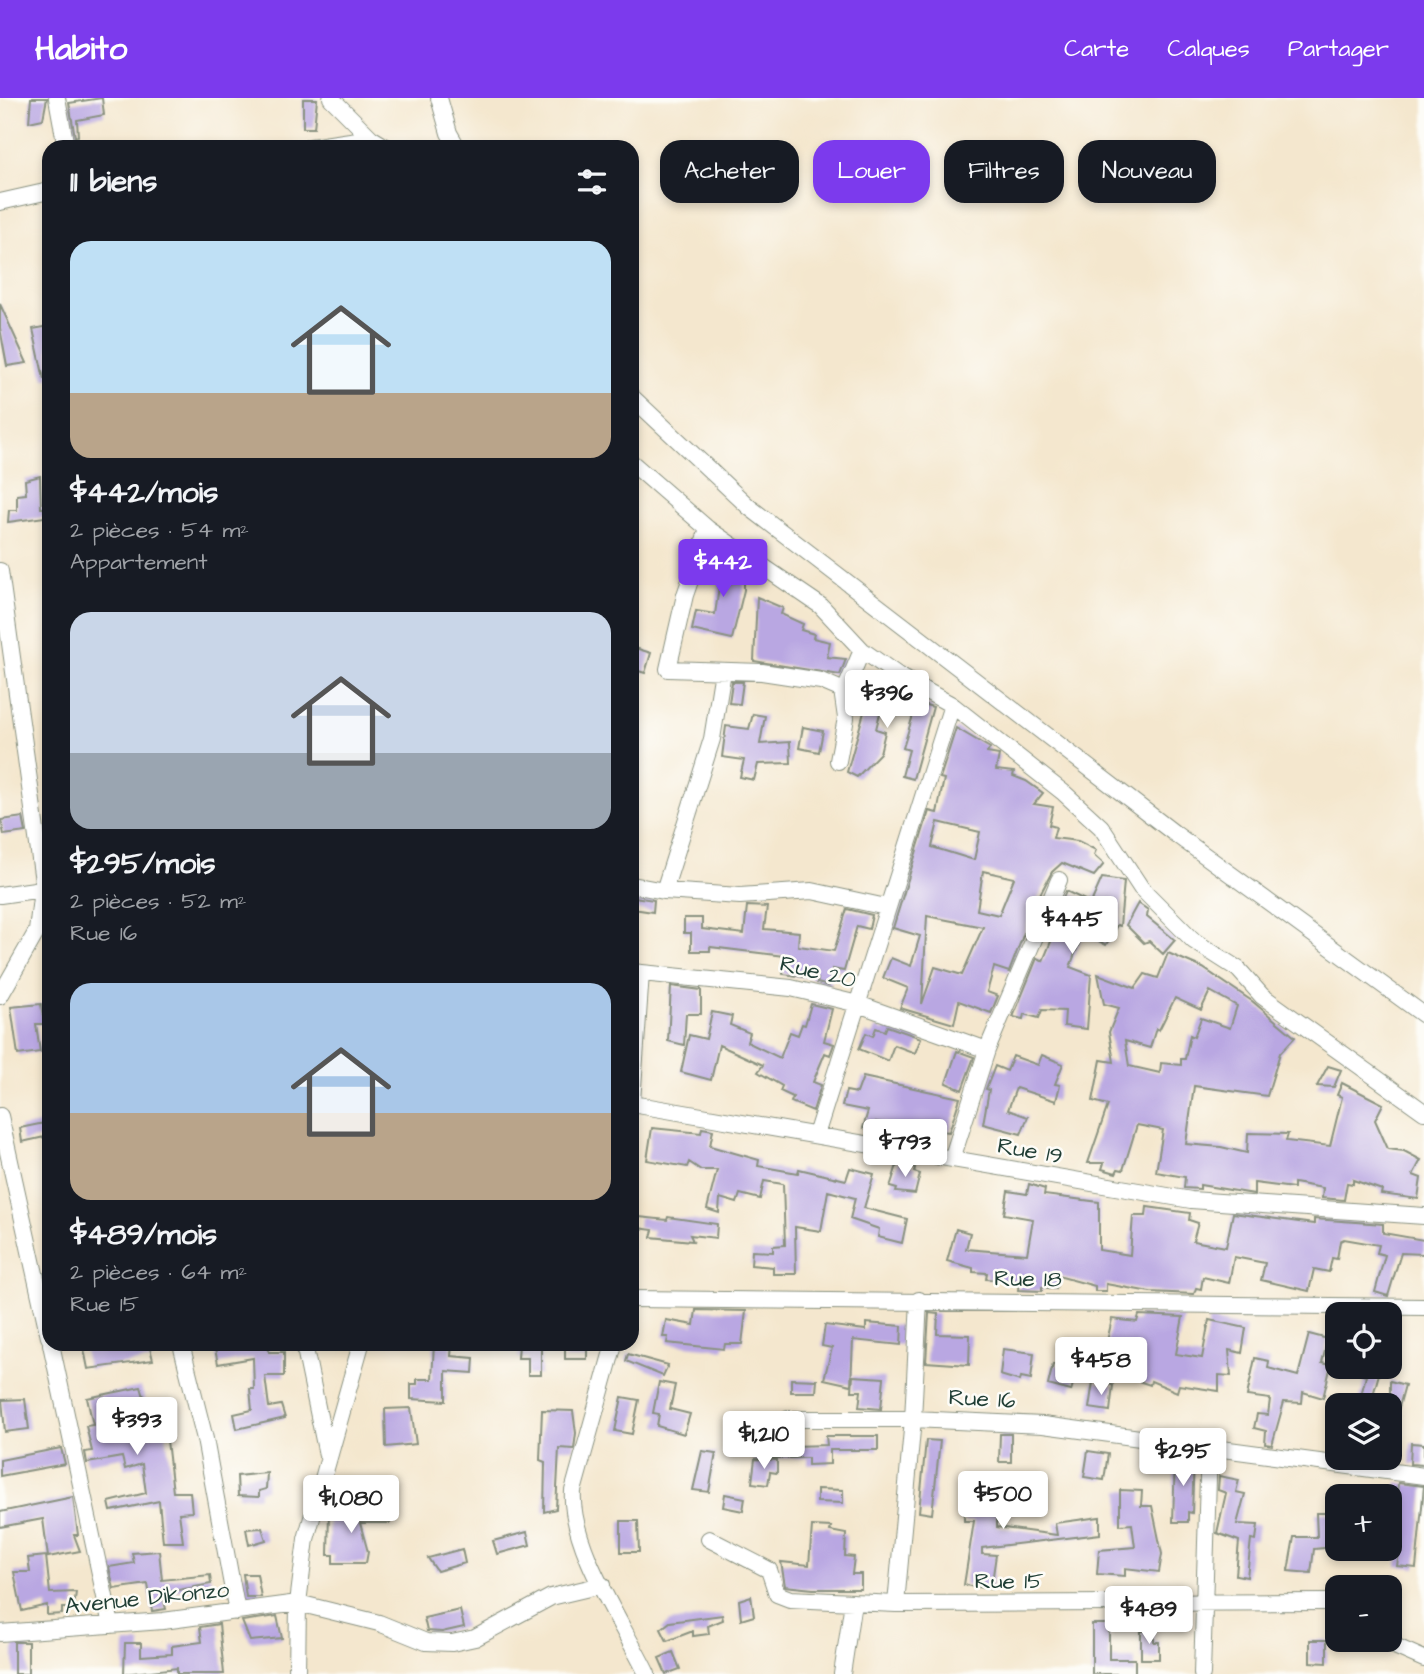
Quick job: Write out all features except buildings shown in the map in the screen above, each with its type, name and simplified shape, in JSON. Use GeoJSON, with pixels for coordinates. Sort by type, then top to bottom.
{"type":"FeatureCollection","features":[{"type":"Feature","properties":{"kind":"street"},"geometry":{"type":"LineString","coordinates":[[57,98],[64,140]]}},
{"type":"Feature","properties":{"kind":"street"},"geometry":{"type":"LineString","coordinates":[[331,98],[374,140]]}},
{"type":"Feature","properties":{"kind":"street"},"geometry":{"type":"LineString","coordinates":[[439,98],[453,140]]}},
{"type":"Feature","properties":{"kind":"street"},"geometry":{"type":"LineString","coordinates":[[357,140],[371,138]]}},
{"type":"Feature","properties":{"kind":"street"},"geometry":{"type":"LineString","coordinates":[[0,202],[42,193]]}},
{"type":"Feature","properties":{"kind":"street"},"geometry":{"type":"LineString","coordinates":[[639,404],[749,507],[1174,833],[1424,1015]]}},
{"type":"Feature","properties":{"kind":"street"},"geometry":{"type":"LineString","coordinates":[[639,469],[708,529],[802,590],[821,606],[862,650],[899,676],[952,705],[1090,815],[1141,888],[1194,941],[1238,969],[1262,996],[1424,1112]]}},
{"type":"Feature","properties":{"kind":"street"},"geometry":{"type":"LineString","coordinates":[[708,529],[685,595],[667,666],[677,672],[723,671],[796,676],[842,690]]}},
{"type":"Feature","properties":{"kind":"street"},"geometry":{"type":"LineString","coordinates":[[0,571],[42,889],[0,895]]}},
{"type":"Feature","properties":{"kind":"street"},"geometry":{"type":"LineString","coordinates":[[842,690],[862,650]]}},
{"type":"Feature","properties":{"kind":"street"},"geometry":{"type":"LineString","coordinates":[[664,891],[712,740],[723,671]]}},
{"type":"Feature","properties":{"kind":"street"},"geometry":{"type":"LineString","coordinates":[[838,761],[846,718],[842,690]]}},
{"type":"Feature","properties":{"kind":"street"},"geometry":{"type":"LineString","coordinates":[[816,1135],[952,705]]}},
{"type":"Feature","properties":{"kind":"street"},"geometry":{"type":"LineString","coordinates":[[952,1159],[987,1050],[1059,880]]}},
{"type":"Feature","properties":{"kind":"street"},"geometry":{"type":"LineString","coordinates":[[639,886],[664,891],[740,896],[812,891],[886,907]]}},
{"type":"Feature","properties":{"kind":"street"},"geometry":{"type":"LineString","coordinates":[[0,996],[42,923]]}},
{"type":"Feature","properties":{"kind":"street","name":"Rue 20"},"geometry":{"type":"LineString","coordinates":[[639,972],[760,983],[858,1004],[987,1050]]}},
{"type":"Feature","properties":{"kind":"street","name":"Rue 19"},"geometry":{"type":"LineString","coordinates":[[639,1104],[1191,1200],[1424,1216]]}},
{"type":"Feature","properties":{"kind":"street"},"geometry":{"type":"LineString","coordinates":[[0,1116],[42,1305]]}},
{"type":"Feature","properties":{"kind":"street","name":"Rue 18"},"geometry":{"type":"LineString","coordinates":[[639,1298],[1424,1307]]}},
{"type":"Feature","properties":{"kind":"street"},"geometry":{"type":"LineString","coordinates":[[896,1604],[913,1419],[919,1300]]}},
{"type":"Feature","properties":{"kind":"street"},"geometry":{"type":"LineString","coordinates":[[52,1351],[111,1625]]}},
{"type":"Feature","properties":{"kind":"street"},"geometry":{"type":"LineString","coordinates":[[183,1351],[205,1439],[237,1612]]}},
{"type":"Feature","properties":{"kind":"street"},"geometry":{"type":"LineString","coordinates":[[305,1351],[328,1459]]}},
{"type":"Feature","properties":{"kind":"street"},"geometry":{"type":"LineString","coordinates":[[297,1674],[298,1603],[310,1517],[359,1351]]}},
{"type":"Feature","properties":{"kind":"street"},"geometry":{"type":"LineString","coordinates":[[612,1351],[572,1503],[576,1530],[647,1674]]}},
{"type":"Feature","properties":{"kind":"street","name":"Rue 16"},"geometry":{"type":"LineString","coordinates":[[788,1419],[913,1419],[1043,1425],[1209,1445],[1424,1476]]}},
{"type":"Feature","properties":{"kind":"street"},"geometry":{"type":"LineString","coordinates":[[1202,1674],[1209,1445]]}},
{"type":"Feature","properties":{"kind":"street","name":"Rue 15"},"geometry":{"type":"LineString","coordinates":[[709,1539],[769,1570],[777,1594],[781,1597],[896,1604],[1325,1602]]}},
{"type":"Feature","properties":{"kind":"street"},"geometry":{"type":"LineString","coordinates":[[298,1603],[379,1623],[426,1642],[452,1643],[475,1639],[551,1597],[602,1585]]}},
{"type":"Feature","properties":{"kind":"street"},"geometry":{"type":"LineString","coordinates":[[842,1674],[853,1602]]}},
{"type":"Feature","properties":{"kind":"street","name":"Avenue Dikonzo"},"geometry":{"type":"LineString","coordinates":[[0,1633],[111,1625],[298,1603]]}},
{"type":"Feature","properties":{"kind":"street"},"geometry":{"type":"LineString","coordinates":[[1402,1649],[1424,1659]]}}]}
